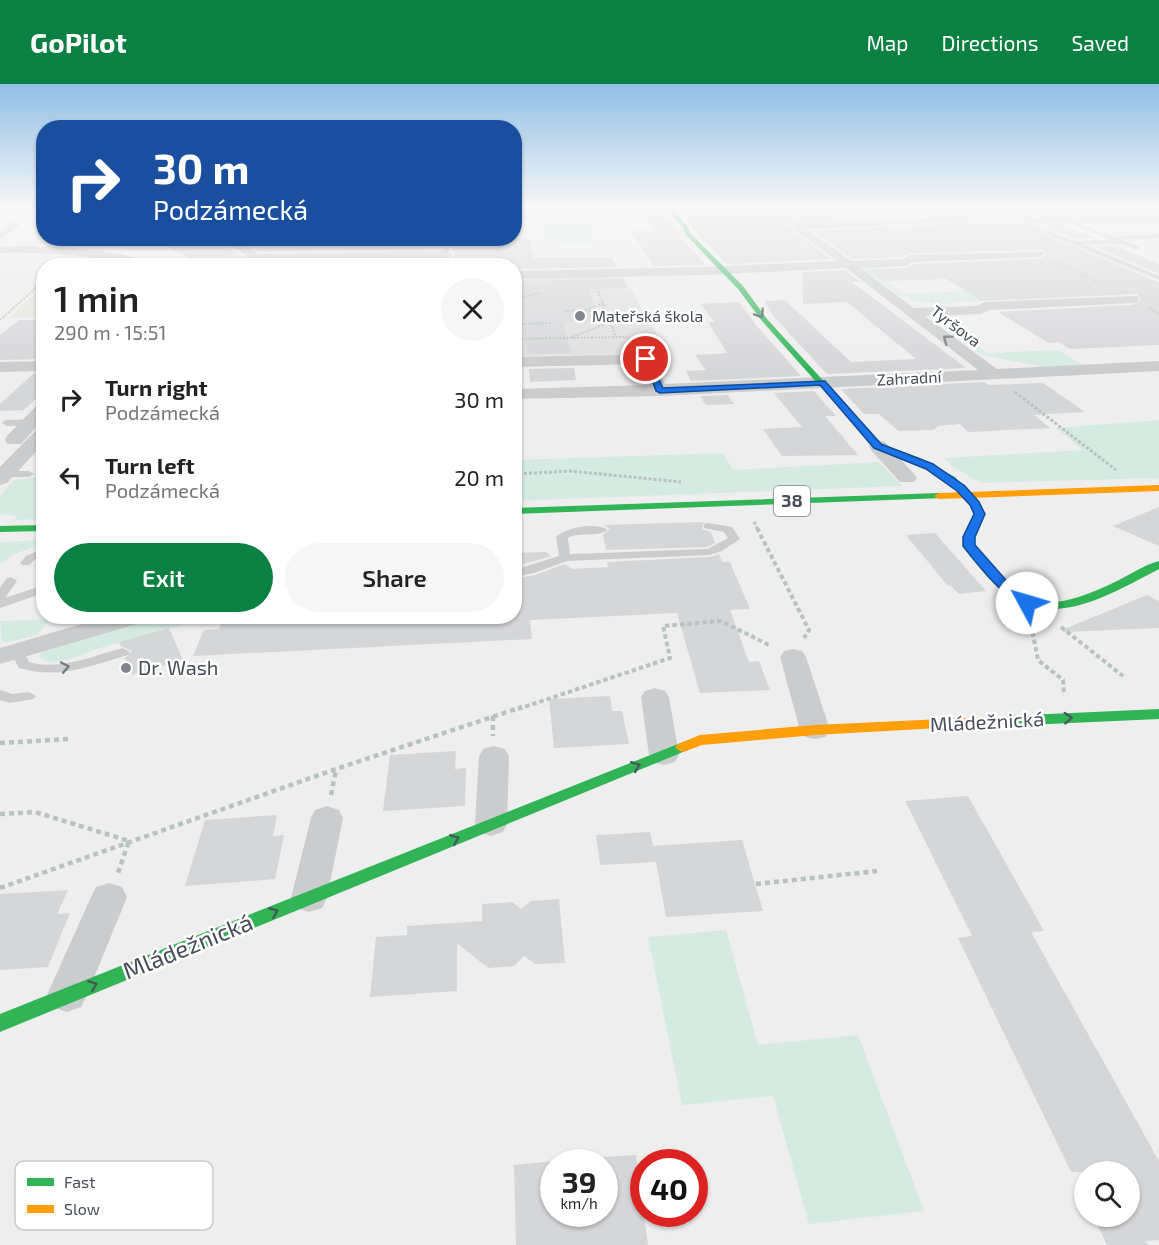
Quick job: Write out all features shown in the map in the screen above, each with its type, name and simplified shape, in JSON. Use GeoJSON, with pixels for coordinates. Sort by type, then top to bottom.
{"type":"FeatureCollection","features":[{"type":"Feature","properties":{"kind":"street"},"geometry":{"type":"LineString","coordinates":[[714,261],[908,478]]}},
{"type":"Feature","properties":{"kind":"street","name":"Tyršova"},"geometry":{"type":"LineString","coordinates":[[843,261],[993,374]]}},
{"type":"Feature","properties":{"kind":"street"},"geometry":{"type":"LineString","coordinates":[[522,275],[722,270],[906,261]]}},
{"type":"Feature","properties":{"kind":"street"},"geometry":{"type":"LineString","coordinates":[[913,312],[981,310],[985,306],[1132,299]]}},
{"type":"Feature","properties":{"kind":"street"},"geometry":{"type":"LineString","coordinates":[[522,362],[646,359],[660,391]]}},
{"type":"Feature","properties":{"kind":"street"},"geometry":{"type":"LineString","coordinates":[[0,367],[36,366]]}},
{"type":"Feature","properties":{"kind":"street","name":"Zahradní"},"geometry":{"type":"LineString","coordinates":[[522,394],[660,391],[1159,366]]}},
{"type":"Feature","properties":{"kind":"street"},"geometry":{"type":"LineString","coordinates":[[0,454],[36,427]]}},
{"type":"Feature","properties":{"kind":"street"},"geometry":{"type":"LineString","coordinates":[[2,476],[36,429]]}},
{"type":"Feature","properties":{"kind":"street"},"geometry":{"type":"LineString","coordinates":[[878,446],[917,460],[951,479],[975,504],[980,514],[969,537],[969,546],[1009,590],[1018,598],[1034,606],[1057,607],[1071,604],[1159,564]]}},
{"type":"Feature","properties":{"kind":"street","name":"38"},"geometry":{"type":"LineString","coordinates":[[522,511],[1159,488]]}},
{"type":"Feature","properties":{"kind":"street"},"geometry":{"type":"LineString","coordinates":[[0,529],[36,528]]}},
{"type":"Feature","properties":{"kind":"street"},"geometry":{"type":"LineString","coordinates":[[9,653],[110,624]]}},
{"type":"Feature","properties":{"kind":"street"},"geometry":{"type":"LineString","coordinates":[[793,657],[815,730]]}},
{"type":"Feature","properties":{"kind":"street"},"geometry":{"type":"LineString","coordinates":[[655,697],[664,755]]}},
{"type":"Feature","properties":{"kind":"street","name":"Mládežnická"},"geometry":{"type":"LineString","coordinates":[[0,1023],[700,740],[815,730],[1159,714]]}},
{"type":"Feature","properties":{"kind":"street"},"geometry":{"type":"LineString","coordinates":[[491,824],[494,756]]}},
{"type":"Feature","properties":{"kind":"street"},"geometry":{"type":"LineString","coordinates":[[309,898],[327,818]]}},
{"type":"Feature","properties":{"kind":"street"},"geometry":{"type":"LineString","coordinates":[[67,995],[109,897]]}},
{"type":"Feature","properties":{"kind":"lane"},"geometry":{"type":"LineString","coordinates":[[1118,261],[1159,278]]}},
{"type":"Feature","properties":{"kind":"lane"},"geometry":{"type":"LineString","coordinates":[[6,423],[36,425]]}},
{"type":"Feature","properties":{"kind":"lane"},"geometry":{"type":"LineString","coordinates":[[2,476],[29,474]]}},
{"type":"Feature","properties":{"kind":"lane"},"geometry":{"type":"LineString","coordinates":[[522,572],[565,558],[709,552],[734,539],[730,531],[720,526],[708,526]]}},
{"type":"Feature","properties":{"kind":"lane"},"geometry":{"type":"LineString","coordinates":[[565,558],[562,537],[568,532],[603,530]]}},
{"type":"Feature","properties":{"kind":"lane"},"geometry":{"type":"LineString","coordinates":[[26,563],[36,555]]}},
{"type":"Feature","properties":{"kind":"lane"},"geometry":{"type":"LineString","coordinates":[[0,597],[11,581]]}},
{"type":"Feature","properties":{"kind":"lane"},"geometry":{"type":"LineString","coordinates":[[0,604],[36,595]]}},
{"type":"Feature","properties":{"kind":"lane"},"geometry":{"type":"LineString","coordinates":[[9,653],[24,665],[49,670],[61,669],[123,652]]}},
{"type":"Feature","properties":{"kind":"lane"},"geometry":{"type":"LineString","coordinates":[[0,694],[10,699],[29,696]]}},
{"type":"Feature","properties":{"kind":"path"},"geometry":{"type":"LineString","coordinates":[[1054,261],[1159,314]]}},
{"type":"Feature","properties":{"kind":"path"},"geometry":{"type":"LineString","coordinates":[[0,320],[36,287]]}},
{"type":"Feature","properties":{"kind":"path"},"geometry":{"type":"LineString","coordinates":[[598,291],[600,291],[616,337]]}},
{"type":"Feature","properties":{"kind":"path"},"geometry":{"type":"LineString","coordinates":[[522,297],[545,293]]}},
{"type":"Feature","properties":{"kind":"path"},"geometry":{"type":"LineString","coordinates":[[582,311],[604,303]]}},
{"type":"Feature","properties":{"kind":"path"},"geometry":{"type":"LineString","coordinates":[[564,312],[607,310]]}},
{"type":"Feature","properties":{"kind":"path"},"geometry":{"type":"LineString","coordinates":[[568,338],[610,322]]}},
{"type":"Feature","properties":{"kind":"path"},"geometry":{"type":"LineString","coordinates":[[522,324],[551,323]]}},
{"type":"Feature","properties":{"kind":"path"},"geometry":{"type":"LineString","coordinates":[[993,374],[1121,474]]}},
{"type":"Feature","properties":{"kind":"path"},"geometry":{"type":"LineString","coordinates":[[522,474],[570,471],[688,482]]}},
{"type":"Feature","properties":{"kind":"path"},"geometry":{"type":"LineString","coordinates":[[0,888],[129,841],[670,658],[663,626],[721,621],[793,657],[809,630],[751,516]]}},
{"type":"Feature","properties":{"kind":"path"},"geometry":{"type":"LineString","coordinates":[[1030,622],[1038,660],[1063,680],[1066,718]]}},
{"type":"Feature","properties":{"kind":"path"},"geometry":{"type":"LineString","coordinates":[[1055,622],[1123,676]]}},
{"type":"Feature","properties":{"kind":"path"},"geometry":{"type":"LineString","coordinates":[[0,743],[69,739]]}},
{"type":"Feature","properties":{"kind":"path"},"geometry":{"type":"LineString","coordinates":[[0,814],[36,812],[129,841]]}},
{"type":"Feature","properties":{"kind":"path"},"geometry":{"type":"LineString","coordinates":[[109,897],[129,841]]}},
{"type":"Feature","properties":{"kind":"path"},"geometry":{"type":"LineString","coordinates":[[756,884],[877,871]]}},
{"type":"Feature","properties":{"kind":"shaded area","name":"Mateřská škola"},"geometry":{"type":"Polygon","coordinates":[[[623,276],[668,353],[522,356],[522,278],[623,276]]]}},
{"type":"Feature","properties":{"kind":"shaded area"},"geometry":{"type":"Polygon","coordinates":[[[35,293],[36,317],[9,318],[35,293]]]}},
{"type":"Feature","properties":{"kind":"green space"},"geometry":{"type":"Polygon","coordinates":[[[874,265],[882,270],[871,271],[904,294],[966,291],[983,302],[959,301],[943,304],[910,300],[908,299],[911,298],[900,296],[859,267],[874,265]]]}},
{"type":"Feature","properties":{"kind":"green space"},"geometry":{"type":"Polygon","coordinates":[[[930,315],[947,315],[956,321],[944,322],[988,353],[1058,350],[1083,365],[1044,367],[982,355],[929,317],[930,315]]]}},
{"type":"Feature","properties":{"kind":"green space"},"geometry":{"type":"Polygon","coordinates":[[[1159,420],[1159,478],[981,483],[952,466],[944,458],[1083,450],[1056,428],[1159,420]]]}},
{"type":"Feature","properties":{"kind":"green space"},"geometry":{"type":"Polygon","coordinates":[[[723,453],[733,470],[879,462],[902,486],[522,501],[522,460],[723,453]]]}},
{"type":"Feature","properties":{"kind":"green space"},"geometry":{"type":"Polygon","coordinates":[[[36,477],[36,519],[15,520],[17,516],[0,514],[0,496],[14,480],[36,477]]]}},
{"type":"Feature","properties":{"kind":"green space"},"geometry":{"type":"Polygon","coordinates":[[[36,540],[36,546],[14,554],[0,564],[0,542],[36,540]]]}},
{"type":"Feature","properties":{"kind":"green space"},"geometry":{"type":"Polygon","coordinates":[[[36,620],[36,624],[47,624],[37,635],[6,643],[2,641],[0,621],[36,620]]]}},
{"type":"Feature","properties":{"kind":"green space"},"geometry":{"type":"Polygon","coordinates":[[[135,624],[186,624],[103,647],[64,661],[42,660],[39,656],[44,650],[135,624]]]}},
{"type":"Feature","properties":{"kind":"green space"},"geometry":{"type":"Polygon","coordinates":[[[726,930],[758,1045],[858,1035],[924,1211],[809,1224],[773,1096],[682,1105],[648,937],[726,930]]]}},
{"type":"Feature","properties":{"kind":"building"},"geometry":{"type":"Polygon","coordinates":[[[522,261],[614,261],[617,267],[522,269],[522,261]]]}},
{"type":"Feature","properties":{"kind":"building"},"geometry":{"type":"Polygon","coordinates":[[[651,261],[702,261],[706,265],[654,266],[651,261]]]}},
{"type":"Feature","properties":{"kind":"building"},"geometry":{"type":"Polygon","coordinates":[[[724,261],[786,261],[727,264],[724,261]]]}},
{"type":"Feature","properties":{"kind":"building"},"geometry":{"type":"Polygon","coordinates":[[[984,261],[1109,261],[1159,282],[1159,345],[1070,349],[1059,342],[1049,343],[998,312],[1132,305],[1141,300],[1137,294],[981,301],[947,279],[882,281],[866,270],[905,268],[914,264],[984,261]]]}},
{"type":"Feature","properties":{"kind":"building"},"geometry":{"type":"Polygon","coordinates":[[[1129,261],[1152,261],[1159,264],[1159,274],[1129,261]]]}},
{"type":"Feature","properties":{"kind":"building"},"geometry":{"type":"Polygon","coordinates":[[[845,270],[861,282],[852,282],[966,368],[827,374],[774,317],[764,301],[785,300],[851,362],[916,359],[847,302],[803,304],[802,272],[845,270]]]}},
{"type":"Feature","properties":{"kind":"building"},"geometry":{"type":"Polygon","coordinates":[[[623,279],[627,288],[590,290],[599,321],[564,322],[571,353],[527,354],[522,281],[623,279]]]}},
{"type":"Feature","properties":{"kind":"building"},"geometry":{"type":"Polygon","coordinates":[[[739,302],[801,376],[691,381],[686,371],[706,370],[695,355],[727,353],[708,322],[715,322],[700,304],[739,302]]]}},
{"type":"Feature","properties":{"kind":"building"},"geometry":{"type":"Polygon","coordinates":[[[19,320],[36,320],[36,359],[0,360],[0,335],[19,320]]]}},
{"type":"Feature","properties":{"kind":"building"},"geometry":{"type":"Polygon","coordinates":[[[574,368],[576,380],[530,382],[529,369],[574,368]]]}},
{"type":"Feature","properties":{"kind":"building"},"geometry":{"type":"Polygon","coordinates":[[[36,374],[36,399],[24,410],[0,411],[0,404],[36,374]]]}},
{"type":"Feature","properties":{"kind":"building"},"geometry":{"type":"Polygon","coordinates":[[[984,382],[989,385],[1043,383],[1085,412],[1034,415],[1050,428],[968,432],[960,424],[938,426],[934,430],[898,431],[879,414],[864,414],[841,389],[984,382]]]}},
{"type":"Feature","properties":{"kind":"building"},"geometry":{"type":"Polygon","coordinates":[[[814,391],[836,416],[825,416],[858,455],[782,456],[763,429],[802,427],[774,393],[814,391]]]}},
{"type":"Feature","properties":{"kind":"building"},"geometry":{"type":"Polygon","coordinates":[[[728,395],[734,404],[706,405],[700,396],[728,395]]]}},
{"type":"Feature","properties":{"kind":"building"},"geometry":{"type":"Polygon","coordinates":[[[1159,507],[1159,546],[1113,526],[1159,507]]]}},
{"type":"Feature","properties":{"kind":"building"},"geometry":{"type":"Polygon","coordinates":[[[704,522],[702,529],[711,532],[715,543],[707,547],[606,550],[603,535],[610,529],[603,525],[704,522]]]}},
{"type":"Feature","properties":{"kind":"building"},"geometry":{"type":"Polygon","coordinates":[[[935,533],[986,591],[959,594],[948,586],[906,535],[935,533]]]}},
{"type":"Feature","properties":{"kind":"building"},"geometry":{"type":"Polygon","coordinates":[[[545,552],[551,556],[522,565],[522,553],[545,552]]]}},
{"type":"Feature","properties":{"kind":"building"},"geometry":{"type":"Polygon","coordinates":[[[719,554],[722,562],[730,562],[750,609],[730,610],[749,662],[759,661],[770,690],[700,693],[677,613],[530,620],[532,639],[193,656],[204,630],[219,629],[221,624],[522,624],[522,577],[565,564],[572,569],[608,567],[607,562],[709,557],[719,554]]]}},
{"type":"Feature","properties":{"kind":"building"},"geometry":{"type":"Polygon","coordinates":[[[1147,595],[1159,601],[1159,628],[1063,632],[1062,630],[1147,595]]]}},
{"type":"Feature","properties":{"kind":"building"},"geometry":{"type":"Polygon","coordinates":[[[169,628],[183,660],[132,675],[125,658],[132,651],[121,646],[119,642],[169,628]]]}},
{"type":"Feature","properties":{"kind":"building"},"geometry":{"type":"Polygon","coordinates":[[[610,696],[612,711],[622,711],[629,744],[554,748],[549,699],[610,696]]]}},
{"type":"Feature","properties":{"kind":"building"},"geometry":{"type":"Polygon","coordinates":[[[456,751],[455,769],[466,768],[465,806],[383,811],[390,755],[456,751]]]}},
{"type":"Feature","properties":{"kind":"building"},"geometry":{"type":"Polygon","coordinates":[[[968,796],[1044,931],[1031,932],[1159,1161],[1159,1240],[1146,1241],[1148,1245],[1107,1245],[1098,1227],[1140,1227],[1140,1161],[1074,1161],[1074,1172],[1071,1172],[958,938],[972,936],[905,801],[968,796]]]}},
{"type":"Feature","properties":{"kind":"building"},"geometry":{"type":"Polygon","coordinates":[[[277,815],[273,836],[284,835],[275,879],[185,886],[205,820],[277,815]]]}},
{"type":"Feature","properties":{"kind":"building"},"geometry":{"type":"Polygon","coordinates":[[[650,832],[653,846],[742,840],[763,911],[666,917],[656,862],[600,865],[596,835],[650,832]]]}},
{"type":"Feature","properties":{"kind":"building"},"geometry":{"type":"Polygon","coordinates":[[[68,890],[57,914],[70,913],[48,967],[0,970],[0,894],[68,890]]]}},
{"type":"Feature","properties":{"kind":"building"},"geometry":{"type":"Polygon","coordinates":[[[559,899],[565,963],[535,964],[524,956],[514,966],[488,968],[457,943],[457,991],[370,997],[376,937],[407,935],[407,926],[482,921],[482,904],[512,902],[521,909],[531,901],[559,899]]]}},
{"type":"Feature","properties":{"kind":"building"},"geometry":{"type":"Polygon","coordinates":[[[630,1155],[630,1227],[646,1227],[648,1245],[516,1245],[514,1165],[540,1162],[540,1227],[618,1227],[618,1156],[630,1155]]]}},
{"type":"Feature","properties":{"kind":"traffic: fast"},"geometry":{"type":"LineString","coordinates":[[715,261],[741,288],[764,320],[878,446],[917,460],[951,479],[975,504],[980,514],[969,537],[969,546],[991,573],[1016,597],[1033,604],[1051,606],[1070,603],[1108,590],[1159,564]]}},
{"type":"Feature","properties":{"kind":"traffic: fast"},"geometry":{"type":"LineString","coordinates":[[522,511],[939,496]]}},
{"type":"Feature","properties":{"kind":"traffic: fast"},"geometry":{"type":"LineString","coordinates":[[0,529],[36,528]]}},
{"type":"Feature","properties":{"kind":"traffic: fast"},"geometry":{"type":"LineString","coordinates":[[1006,721],[1159,714]]}},
{"type":"Feature","properties":{"kind":"traffic: fast"},"geometry":{"type":"LineString","coordinates":[[0,1023],[683,747]]}},
{"type":"Feature","properties":{"kind":"traffic: slow"},"geometry":{"type":"LineString","coordinates":[[939,496],[1159,488]]}},
{"type":"Feature","properties":{"kind":"traffic: slow"},"geometry":{"type":"LineString","coordinates":[[683,747],[700,740],[815,730],[1006,721]]}},
{"type":"Feature","properties":{"kind":"place","name":"Mateřská škola"},"geometry":{"type":"Point","coordinates":[580,316]}},
{"type":"Feature","properties":{"kind":"place","name":"Dr. Wash"},"geometry":{"type":"Point","coordinates":[126,668]}},
{"type":"Feature","properties":{"kind":"route"},"geometry":{"type":"LineString","coordinates":[[646,359],[660,391],[822,383],[878,446],[930,466],[961,488],[975,504],[980,514],[969,537],[969,546],[1009,590],[1027,603]]}}]}
